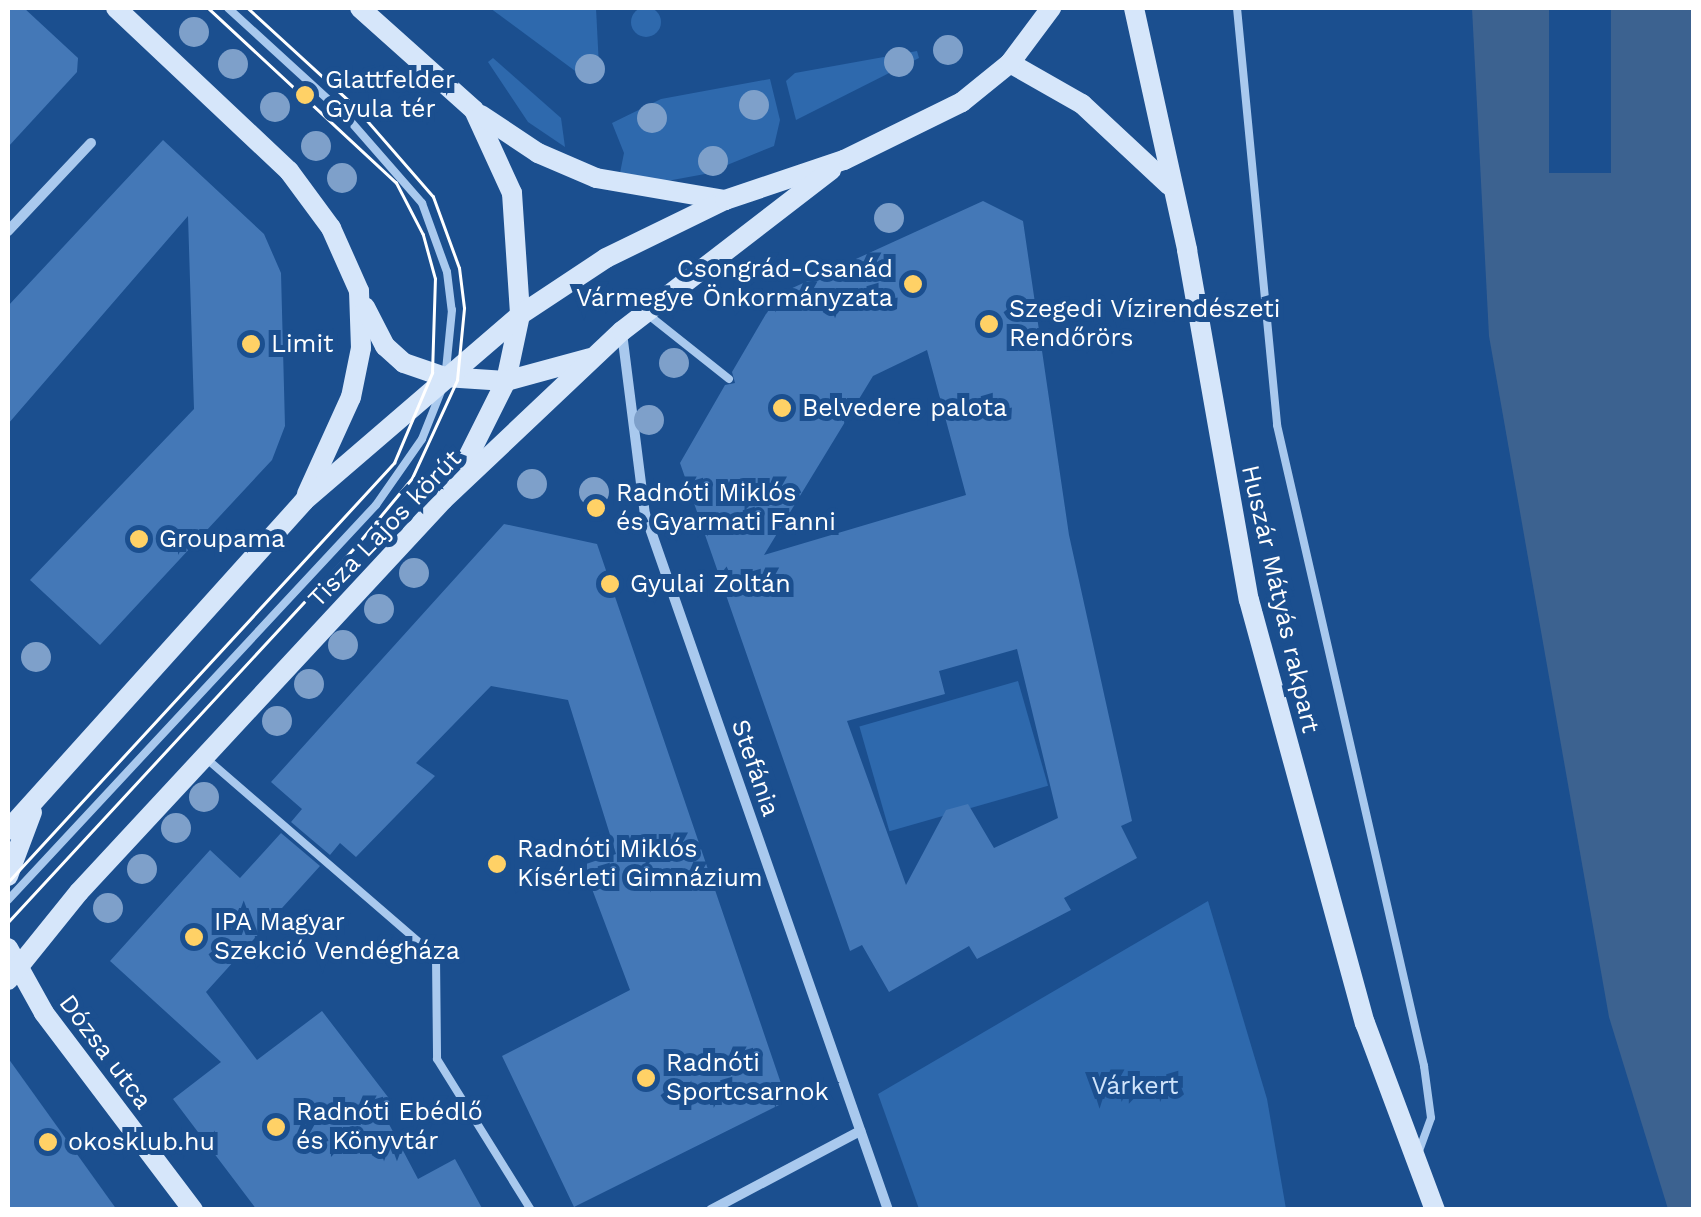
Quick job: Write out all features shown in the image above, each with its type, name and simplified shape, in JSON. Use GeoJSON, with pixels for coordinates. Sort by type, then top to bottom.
{"type":"FeatureCollection","features":[{"type":"Feature","properties":{"kind":"street"},"geometry":{"type":"LineString","coordinates":[[116,8],[290,171],[331,228],[385,346],[404,363],[445,378],[506,380],[593,357]]}},
{"type":"Feature","properties":{"kind":"street"},"geometry":{"type":"LineString","coordinates":[[360,8],[474,110],[538,153],[596,178],[726,200]]}},
{"type":"Feature","properties":{"kind":"street","name":"Tisza Lajos körút"},"geometry":{"type":"LineString","coordinates":[[8,830],[304,501],[520,314],[606,258],[726,200],[844,160],[962,102],[1010,62],[1051,8]]}},
{"type":"Feature","properties":{"kind":"street","name":"Huszár Mátyás rakpart"},"geometry":{"type":"LineString","coordinates":[[1134,8],[1250,600],[1365,1023],[1435,1210]]}},
{"type":"Feature","properties":{"kind":"street"},"geometry":{"type":"LineString","coordinates":[[1010,62],[1082,104],[1170,186]]}},
{"type":"Feature","properties":{"kind":"street"},"geometry":{"type":"LineString","coordinates":[[444,500],[506,380],[520,314],[512,193],[474,110]]}},
{"type":"Feature","properties":{"kind":"street"},"geometry":{"type":"LineString","coordinates":[[8,231],[91,143]]}},
{"type":"Feature","properties":{"kind":"street","name":"Tisza Lajos körút"},"geometry":{"type":"LineString","coordinates":[[12,975],[204,757],[444,500],[622,332],[844,160]]}},
{"type":"Feature","properties":{"kind":"street"},"geometry":{"type":"LineString","coordinates":[[304,501],[352,397],[360,348],[359,291]]}},
{"type":"Feature","properties":{"kind":"street","name":"Stefánia"},"geometry":{"type":"LineString","coordinates":[[622,332],[645,514],[888,1210]]}},
{"type":"Feature","properties":{"kind":"street"},"geometry":{"type":"LineString","coordinates":[[8,876],[39,797]]}},
{"type":"Feature","properties":{"kind":"street","name":"Dózsa utca"},"geometry":{"type":"LineString","coordinates":[[8,948],[12,975],[193,1210]]}},
{"type":"Feature","properties":{"kind":"street"},"geometry":{"type":"LineString","coordinates":[[711,1210],[860,1131]]}},
{"type":"Feature","properties":{"kind":"lane","name":"Tisza Lajos körút"},"geometry":{"type":"LineString","coordinates":[[8,900],[376,505],[422,439],[445,378],[452,310],[448,272],[422,203],[346,114],[228,8]]}},
{"type":"Feature","properties":{"kind":"lane"},"geometry":{"type":"LineString","coordinates":[[1237,8],[1277,425],[1424,1066],[1430,1118],[1416,1160]]}},
{"type":"Feature","properties":{"kind":"lane"},"geometry":{"type":"LineString","coordinates":[[645,313],[728,379]]}},
{"type":"Feature","properties":{"kind":"lane"},"geometry":{"type":"LineString","coordinates":[[204,757],[436,957],[437,1059],[531,1210]]}},
{"type":"Feature","properties":{"kind":"green space"},"geometry":{"type":"Polygon","coordinates":[[[646,7],[657,11],[661,22],[657,33],[646,37],[635,33],[631,22],[635,11],[646,7]]]}},
{"type":"Feature","properties":{"kind":"green space"},"geometry":{"type":"Polygon","coordinates":[[[490,8],[596,8],[599,67],[590,82],[490,8]]]}},
{"type":"Feature","properties":{"kind":"green space"},"geometry":{"type":"Polygon","coordinates":[[[917,51],[919,58],[796,120],[786,81],[795,73],[917,51]]]}},
{"type":"Feature","properties":{"kind":"green space"},"geometry":{"type":"Polygon","coordinates":[[[493,58],[561,118],[565,147],[528,122],[488,62],[493,58]]]}},
{"type":"Feature","properties":{"kind":"green space"},"geometry":{"type":"Polygon","coordinates":[[[770,79],[780,120],[774,146],[705,174],[667,181],[620,173],[624,153],[612,123],[661,99],[770,79]]]}},
{"type":"Feature","properties":{"kind":"green space"},"geometry":{"type":"Polygon","coordinates":[[[1018,681],[1048,786],[889,831],[859,726],[1018,681]]]}},
{"type":"Feature","properties":{"kind":"green space","name":"Várkert"},"geometry":{"type":"Polygon","coordinates":[[[1208,901],[1267,1099],[1286,1209],[919,1209],[878,1094],[1208,901]]]}},
{"type":"Feature","properties":{"kind":"shaded area"},"geometry":{"type":"Polygon","coordinates":[[[1472,8],[1693,8],[1693,1209],[1668,1209],[1609,1017],[1489,336],[1472,8]]]}},
{"type":"Feature","properties":{"kind":"pier"},"geometry":{"type":"Polygon","coordinates":[[[1549,8],[1611,8],[1611,173],[1549,173],[1549,8]]]}},
{"type":"Feature","properties":{"kind":"building"},"geometry":{"type":"Polygon","coordinates":[[[8,8],[24,8],[78,58],[77,72],[8,147],[8,8]]]}},
{"type":"Feature","properties":{"kind":"building"},"geometry":{"type":"Polygon","coordinates":[[[163,140],[264,234],[281,273],[285,426],[272,460],[100,645],[30,580],[194,409],[188,216],[8,424],[8,306],[163,140]]]}},
{"type":"Feature","properties":{"kind":"building"},"geometry":{"type":"Polygon","coordinates":[[[983,201],[1023,221],[1069,535],[1132,821],[1121,826],[1137,858],[1064,898],[1071,910],[977,959],[969,946],[889,992],[862,945],[850,951],[680,463],[725,385],[735,383],[732,372],[777,295],[983,201]],[[927,350],[873,376],[764,555],[966,495],[927,350]],[[1017,649],[939,671],[945,694],[847,721],[906,885],[946,810],[968,804],[994,848],[1058,818],[1017,649]]]}},
{"type":"Feature","properties":{"kind":"building"},"geometry":{"type":"Polygon","coordinates":[[[504,524],[597,544],[787,1101],[574,1207],[502,1056],[630,990],[583,865],[616,854],[568,700],[491,686],[416,763],[435,776],[356,857],[340,843],[330,855],[291,822],[302,809],[271,782],[504,524]]]}},
{"type":"Feature","properties":{"kind":"building"},"geometry":{"type":"Polygon","coordinates":[[[281,833],[320,866],[206,992],[257,1060],[322,1011],[391,1101],[381,1109],[418,1179],[455,1159],[483,1210],[257,1210],[173,1099],[221,1062],[110,961],[210,850],[240,878],[281,833]]]}},
{"type":"Feature","properties":{"kind":"building"},"geometry":{"type":"Polygon","coordinates":[[[8,1058],[117,1210],[8,1210],[8,1058]]]}},
{"type":"Feature","properties":{"kind":"tram line"},"geometry":{"type":"LineString","coordinates":[[8,882],[394,463],[432,373],[435,279],[423,235],[396,183],[208,8]]}},
{"type":"Feature","properties":{"kind":"tram line"},"geometry":{"type":"LineString","coordinates":[[8,922],[355,547],[412,478],[457,380],[464,308],[459,268],[433,197],[353,105],[247,8]]}},
{"type":"Feature","properties":{"kind":"place","name":"Glattfelder Gyula tér"},"geometry":{"type":"Point","coordinates":[305,95]}},
{"type":"Feature","properties":{"kind":"place","name":"Csongrád-Csanád Vármegye Önkormányzata"},"geometry":{"type":"Point","coordinates":[913,284]}},
{"type":"Feature","properties":{"kind":"place","name":"Szegedi Vízirendészeti Rendőrörs"},"geometry":{"type":"Point","coordinates":[989,324]}},
{"type":"Feature","properties":{"kind":"place","name":"Limit"},"geometry":{"type":"Point","coordinates":[251,344]}},
{"type":"Feature","properties":{"kind":"place","name":"Belvedere palota"},"geometry":{"type":"Point","coordinates":[782,408]}},
{"type":"Feature","properties":{"kind":"place","name":"Radnóti Miklós és Gyarmati Fanni"},"geometry":{"type":"Point","coordinates":[596,508]}},
{"type":"Feature","properties":{"kind":"place","name":"Groupama"},"geometry":{"type":"Point","coordinates":[139,539]}},
{"type":"Feature","properties":{"kind":"place","name":"Gyulai Zoltán"},"geometry":{"type":"Point","coordinates":[610,584]}},
{"type":"Feature","properties":{"kind":"place","name":"Radnóti Miklós Kísérleti Gimnázium"},"geometry":{"type":"Point","coordinates":[497,864]}},
{"type":"Feature","properties":{"kind":"place","name":"IPA Magyar Szekció Vendégháza"},"geometry":{"type":"Point","coordinates":[194,937]}},
{"type":"Feature","properties":{"kind":"place","name":"Radnóti Sportcsarnok"},"geometry":{"type":"Point","coordinates":[646,1078]}},
{"type":"Feature","properties":{"kind":"place","name":"Radnóti Ebédlő és Könyvtár"},"geometry":{"type":"Point","coordinates":[276,1127]}},
{"type":"Feature","properties":{"kind":"place","name":"okosklub.hu"},"geometry":{"type":"Point","coordinates":[48,1142]}}]}
